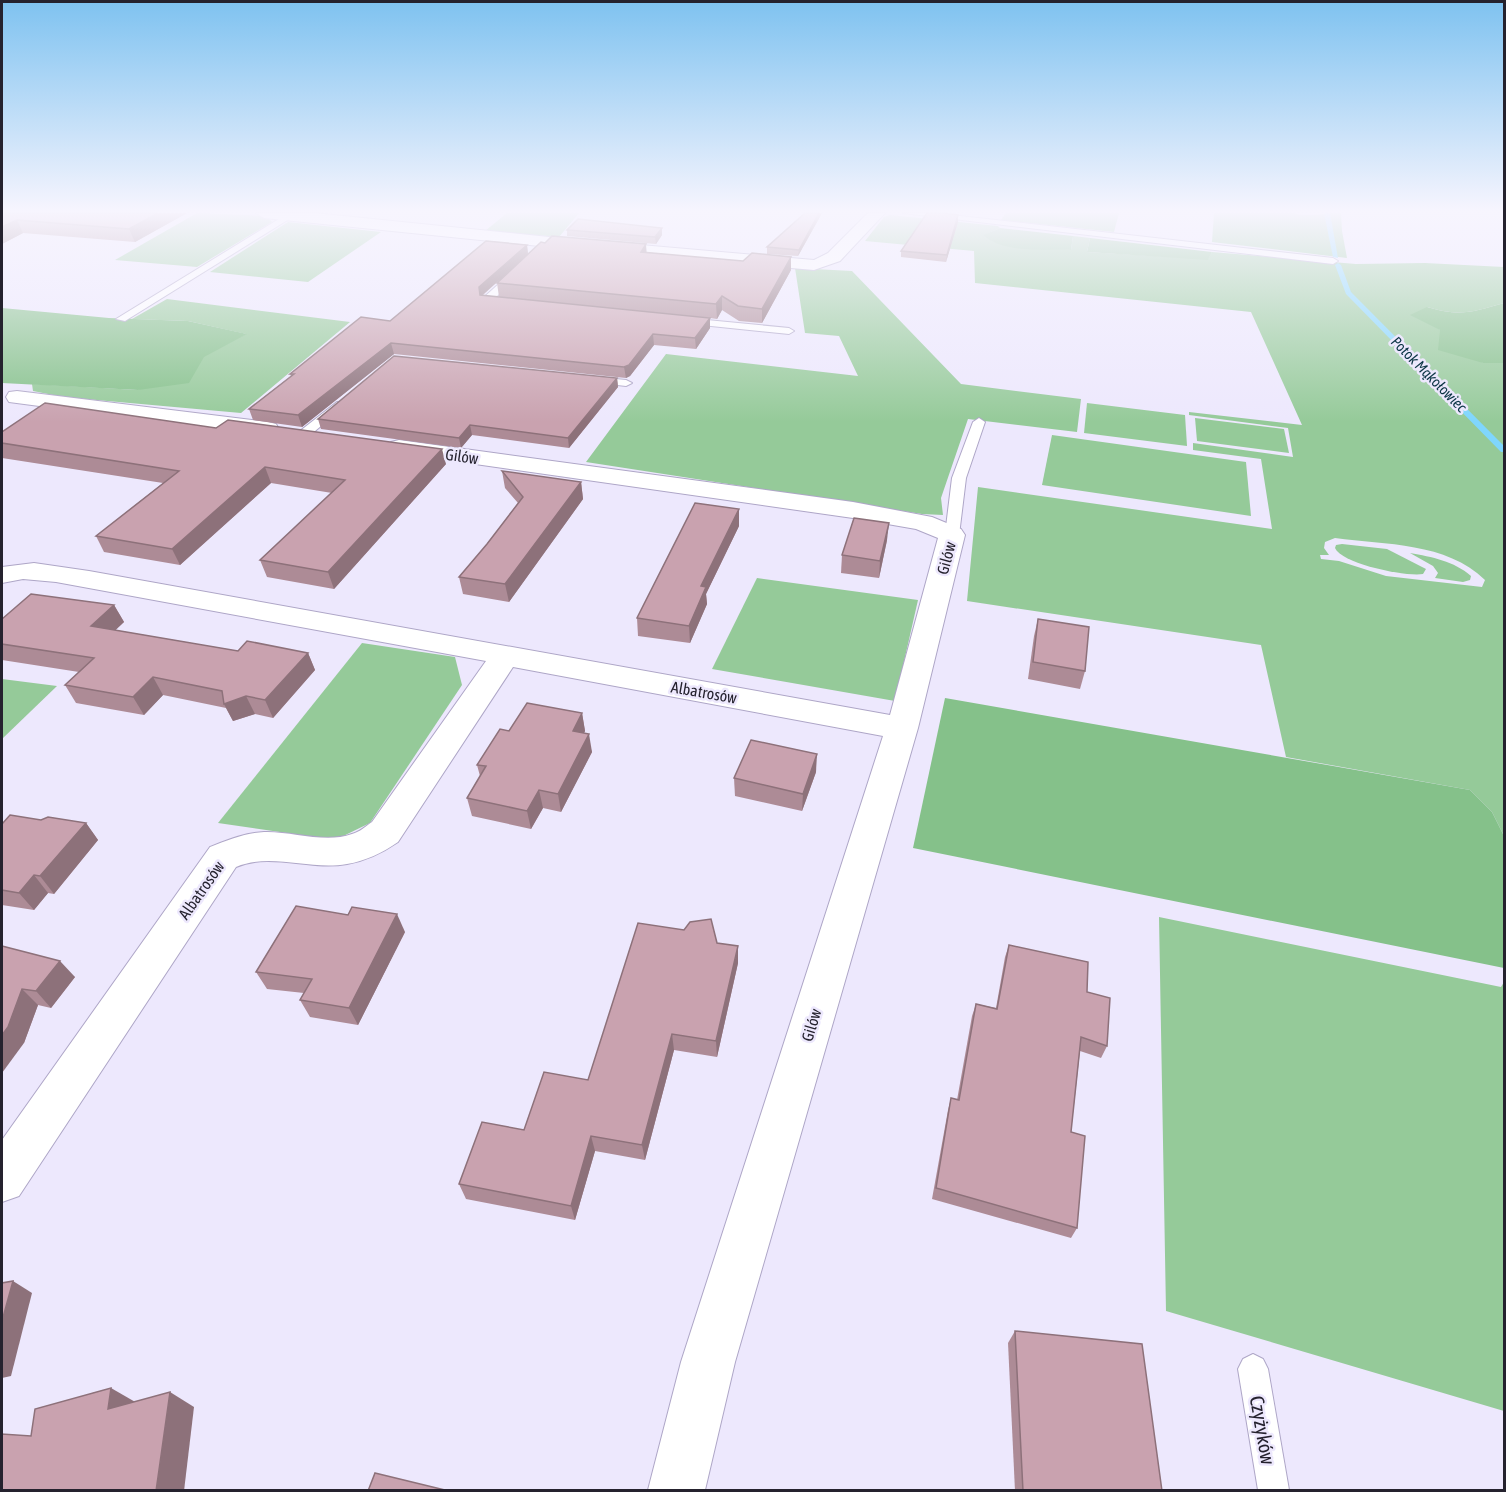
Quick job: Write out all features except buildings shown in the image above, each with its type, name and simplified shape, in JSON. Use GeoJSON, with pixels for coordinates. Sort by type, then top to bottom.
{"type":"FeatureCollection","features":[{"type":"Feature","properties":{"kind":"street"},"geometry":{"type":"LineString","coordinates":[[17,397],[339,439]]}},
{"type":"Feature","properties":{"kind":"street","name":"Gilów"},"geometry":{"type":"LineString","coordinates":[[374,444],[853,510],[922,522],[952,535],[902,728],[708,1362],[676,1491]]}},
{"type":"Feature","properties":{"kind":"street","name":"Albatrosów"},"geometry":{"type":"LineString","coordinates":[[2,575],[34,572],[89,579],[902,728]]}},
{"type":"Feature","properties":{"kind":"street","name":"Albatrosów"},"geometry":{"type":"LineString","coordinates":[[2,1179],[223,857],[245,848],[260,847],[332,853],[348,852],[377,840],[385,832],[506,656]]}},
{"type":"Feature","properties":{"kind":"lane"},"geometry":{"type":"LineString","coordinates":[[121,319],[181,283]]}},
{"type":"Feature","properties":{"kind":"lane"},"geometry":{"type":"LineString","coordinates":[[506,283],[483,304],[509,303]]}},
{"type":"Feature","properties":{"kind":"lane"},"geometry":{"type":"LineString","coordinates":[[673,319],[789,331]]}},
{"type":"Feature","properties":{"kind":"lane"},"geometry":{"type":"LineString","coordinates":[[579,378],[626,383]]}},
{"type":"Feature","properties":{"kind":"lane"},"geometry":{"type":"LineString","coordinates":[[304,434],[349,396]]}},
{"type":"Feature","properties":{"kind":"lane"},"geometry":{"type":"LineString","coordinates":[[952,535],[960,478],[979,422]]}},
{"type":"Feature","properties":{"kind":"lane","name":"Czyżyków"},"geometry":{"type":"LineString","coordinates":[[1253,1369],[1274,1491]]}},
{"type":"Feature","properties":{"kind":"green space"},"geometry":{"type":"Polygon","coordinates":[[[797,283],[863,283],[961,384],[1081,399],[1077,432],[968,419],[941,498],[943,515],[922,514],[586,462],[666,354],[858,376],[839,336],[805,333],[797,283]]]}},
{"type":"Feature","properties":{"kind":"green space"},"geometry":{"type":"Polygon","coordinates":[[[975,283],[1504,283],[1504,303],[1458,313],[1427,307],[1440,330],[1483,363],[1504,363],[1504,836],[1492,812],[1470,790],[1286,757],[1261,645],[967,601],[978,487],[1272,529],[1261,459],[1193,450],[1193,443],[1293,457],[1288,428],[1189,415],[1189,412],[1302,425],[1251,312],[975,283]],[[1335,538],[1325,542],[1324,548],[1329,555],[1320,555],[1321,559],[1339,561],[1386,576],[1482,587],[1485,580],[1452,558],[1395,544],[1335,538]]]}},
{"type":"Feature","properties":{"kind":"green space"},"geometry":{"type":"Polygon","coordinates":[[[167,299],[350,322],[241,413],[63,397],[33,391],[32,384],[138,390],[246,334],[188,321],[132,319],[167,299]]]}},
{"type":"Feature","properties":{"kind":"green space"},"geometry":{"type":"Polygon","coordinates":[[[1504,303],[1504,363],[1483,363],[1438,350],[1440,330],[1410,315],[1427,307],[1458,313],[1504,303]]]}},
{"type":"Feature","properties":{"kind":"green space"},"geometry":{"type":"Polygon","coordinates":[[[2,308],[109,318],[188,321],[247,334],[204,357],[189,383],[138,390],[2,383],[2,308]]]}},
{"type":"Feature","properties":{"kind":"green space"},"geometry":{"type":"Polygon","coordinates":[[[1087,403],[1185,415],[1187,446],[1084,433],[1087,403]]]}},
{"type":"Feature","properties":{"kind":"green space"},"geometry":{"type":"Polygon","coordinates":[[[1195,418],[1284,429],[1289,453],[1197,441],[1195,418]]]}},
{"type":"Feature","properties":{"kind":"green space"},"geometry":{"type":"Polygon","coordinates":[[[1052,435],[1246,462],[1251,516],[1042,485],[1052,435]]]}},
{"type":"Feature","properties":{"kind":"green space"},"geometry":{"type":"Polygon","coordinates":[[[1336,545],[1387,549],[1426,569],[1423,574],[1415,574],[1361,564],[1340,554],[1335,548],[1336,545]]]}},
{"type":"Feature","properties":{"kind":"green space"},"geometry":{"type":"Polygon","coordinates":[[[1410,553],[1450,563],[1471,576],[1470,580],[1463,582],[1435,578],[1438,573],[1433,566],[1410,553]]]}},
{"type":"Feature","properties":{"kind":"green space"},"geometry":{"type":"Polygon","coordinates":[[[757,578],[918,600],[895,701],[712,669],[757,578]]]}},
{"type":"Feature","properties":{"kind":"green space"},"geometry":{"type":"Polygon","coordinates":[[[362,643],[455,657],[462,685],[370,823],[335,840],[218,823],[362,643]]]}},
{"type":"Feature","properties":{"kind":"green space"},"geometry":{"type":"Polygon","coordinates":[[[2,679],[57,686],[2,739],[2,679]]]}},
{"type":"Feature","properties":{"kind":"green space"},"geometry":{"type":"Polygon","coordinates":[[[945,698],[1470,790],[1492,812],[1504,836],[1504,968],[913,848],[945,698]]]}},
{"type":"Feature","properties":{"kind":"green space"},"geometry":{"type":"Polygon","coordinates":[[[1159,917],[1501,987],[1504,982],[1504,1411],[1166,1311],[1159,917]]]}},
{"type":"Feature","properties":{"kind":"waterway","name":"Potok Mąkołowiec"},"geometry":{"type":"LineString","coordinates":[[1344,283],[1348,293],[1504,450]]}}]}
